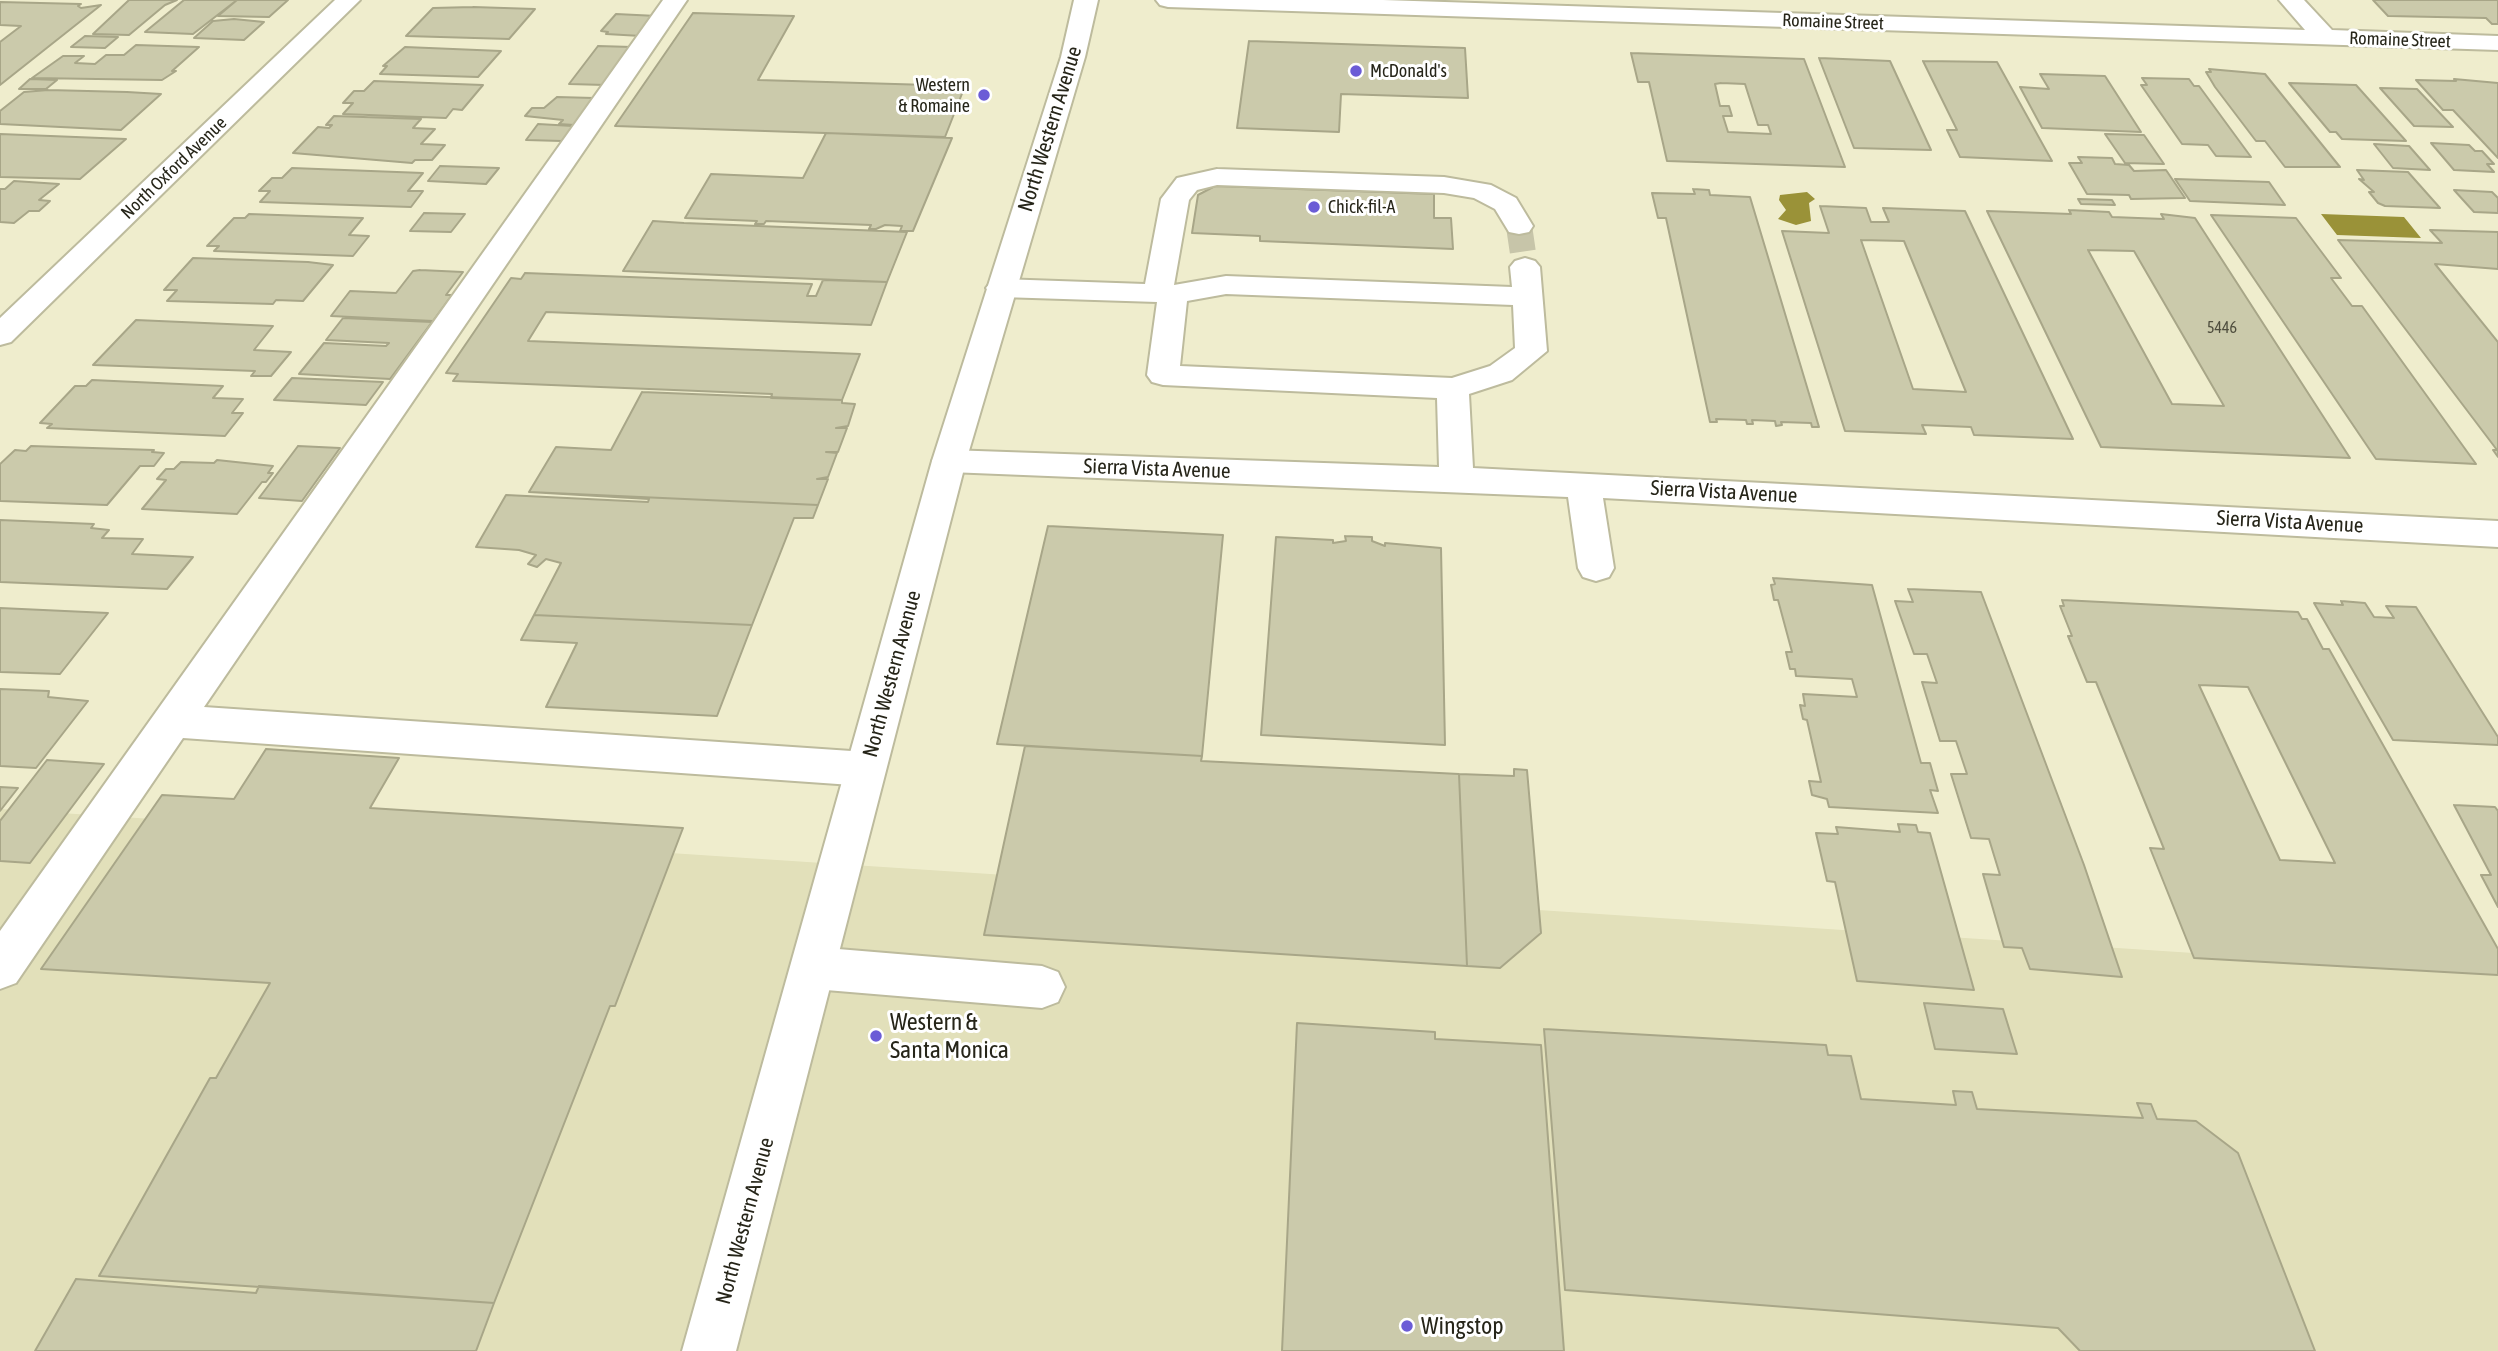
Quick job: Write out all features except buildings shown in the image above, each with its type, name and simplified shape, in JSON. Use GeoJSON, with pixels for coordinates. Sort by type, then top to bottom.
{"type":"FeatureCollection","features":[{"type":"Feature","properties":{"kind":"street","name":"North Oxford Avenue"},"geometry":{"type":"LineString","coordinates":[[0,335],[348,0]]}},
{"type":"Feature","properties":{"kind":"street"},"geometry":{"type":"LineString","coordinates":[[0,968],[675,0]]}},
{"type":"Feature","properties":{"kind":"street","name":"North Western Avenue"},"geometry":{"type":"LineString","coordinates":[[709,1351],[948,461],[1073,57],[1086,0]]}},
{"type":"Feature","properties":{"kind":"street","name":"Romaine Street"},"geometry":{"type":"LineString","coordinates":[[1168,0],[2498,43]]}},
{"type":"Feature","properties":{"kind":"street"},"geometry":{"type":"LineString","coordinates":[[2291,0],[2325,37]]}},
{"type":"Feature","properties":{"kind":"street"},"geometry":{"type":"LineString","coordinates":[[1001,288],[1165,293],[1226,285],[1527,282],[1531,351],[1501,373],[1452,388],[1163,375],[1165,293],[1174,199],[1187,184],[1217,177],[1444,186],[1481,191],[1506,204],[1519,226]]}},
{"type":"Feature","properties":{"kind":"street"},"geometry":{"type":"LineString","coordinates":[[1452,388],[1456,479]]}},
{"type":"Feature","properties":{"kind":"street","name":"Sierra Vista Avenue"},"geometry":{"type":"LineString","coordinates":[[948,461],[1584,485],[2498,534]]}},
{"type":"Feature","properties":{"kind":"street"},"geometry":{"type":"LineString","coordinates":[[1584,485],[1596,568]]}},
{"type":"Feature","properties":{"kind":"street"},"geometry":{"type":"LineString","coordinates":[[172,721],[866,769]]}},
{"type":"Feature","properties":{"kind":"street"},"geometry":{"type":"LineString","coordinates":[[814,968],[1042,987]]}},
{"type":"Feature","properties":{"kind":"shaded area"},"geometry":{"type":"Polygon","coordinates":[[[1807,192],[1815,199],[1809,203],[1811,221],[1796,225],[1778,219],[1786,210],[1779,200],[1780,195],[1807,192]]]}},
{"type":"Feature","properties":{"kind":"shaded area"},"geometry":{"type":"Polygon","coordinates":[[[2321,214],[2404,217],[2421,238],[2337,235],[2321,214]]]}},
{"type":"Feature","properties":{"kind":"shaded area"},"geometry":{"type":"Polygon","coordinates":[[[0,809],[2498,973],[2498,1351],[0,1351],[0,809]]]}},
{"type":"Feature","properties":{"kind":"tunnel"},"geometry":{"type":"LineString","coordinates":[[1519,226],[1525,267]]}},
{"type":"Feature","properties":{"kind":"place","name":"McDonald's"},"geometry":{"type":"Point","coordinates":[1356,71]}},
{"type":"Feature","properties":{"kind":"place","name":"Western & Romaine"},"geometry":{"type":"Point","coordinates":[984,95]}},
{"type":"Feature","properties":{"kind":"place","name":"Chick-fil-A"},"geometry":{"type":"Point","coordinates":[1314,207]}},
{"type":"Feature","properties":{"kind":"place","name":"Western & Santa Monica"},"geometry":{"type":"Point","coordinates":[876,1036]}},
{"type":"Feature","properties":{"kind":"place","name":"Wingstop"},"geometry":{"type":"Point","coordinates":[1407,1326]}}]}
